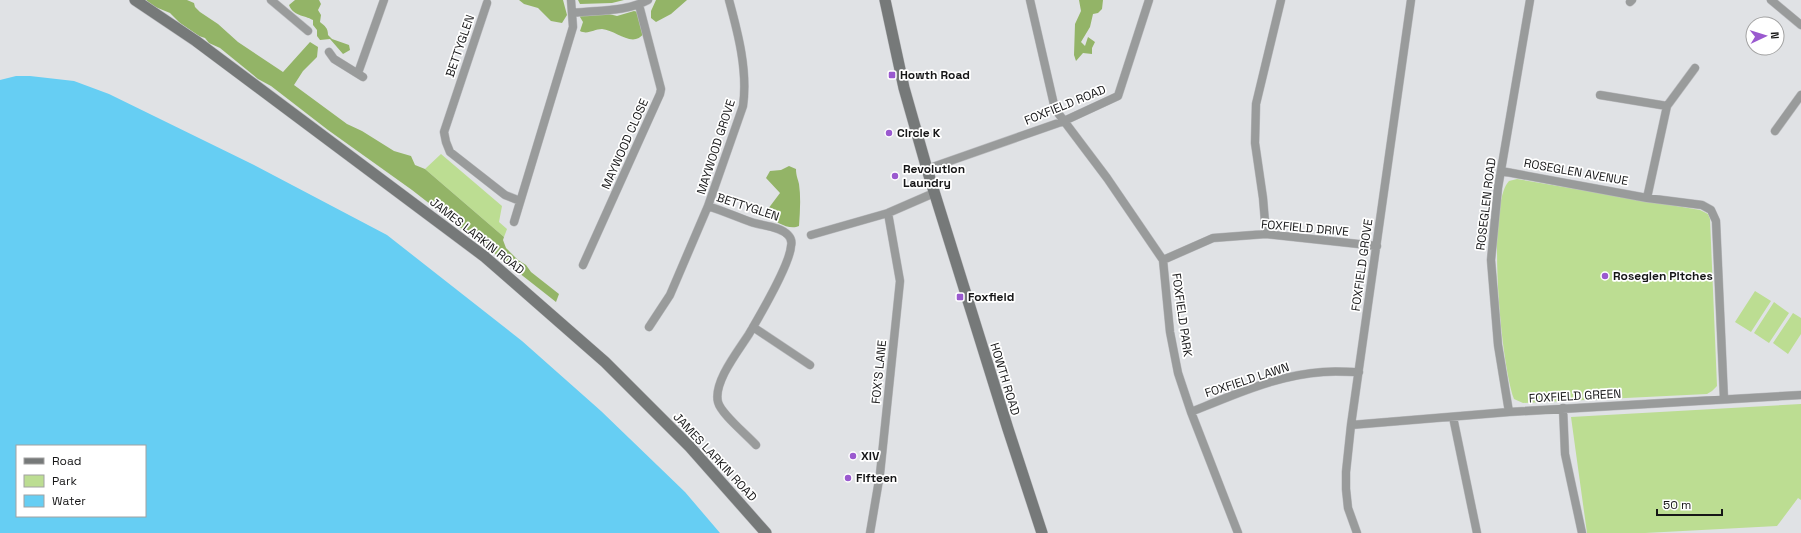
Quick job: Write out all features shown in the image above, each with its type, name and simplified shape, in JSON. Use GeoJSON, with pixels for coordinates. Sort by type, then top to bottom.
{"type":"FeatureCollection","features":[{"type":"Feature","properties":{"kind":"main road","name":"JAMES LARKIN ROAD"},"geometry":{"type":"LineString","coordinates":[[135,0],[196,42],[485,257],[606,362],[690,447],[766,533]]}},
{"type":"Feature","properties":{"kind":"main road","name":"HOWTH ROAD"},"geometry":{"type":"LineString","coordinates":[[885,0],[904,88],[934,193],[1008,430],[1042,533]]}},
{"type":"Feature","properties":{"kind":"street"},"geometry":{"type":"LineString","coordinates":[[271,0],[308,31]]}},
{"type":"Feature","properties":{"kind":"street"},"geometry":{"type":"LineString","coordinates":[[329,52],[334,59],[360,75],[384,0]]}},
{"type":"Feature","properties":{"kind":"street"},"geometry":{"type":"LineString","coordinates":[[514,222],[573,27],[571,0]]}},
{"type":"Feature","properties":{"kind":"street"},"geometry":{"type":"LineString","coordinates":[[573,13],[625,8],[639,5],[648,0]]}},
{"type":"Feature","properties":{"kind":"street","name":"MAYWOOD GROVE"},"geometry":{"type":"LineString","coordinates":[[708,206],[744,106],[745,93],[740,52],[729,0]]}},
{"type":"Feature","properties":{"kind":"street","name":"FOXFIELD PARK"},"geometry":{"type":"LineString","coordinates":[[1030,0],[1055,109],[1107,178],[1163,260],[1170,332],[1178,373],[1191,412],[1238,533]]}},
{"type":"Feature","properties":{"kind":"street","name":"FOXFIELD ROAD"},"geometry":{"type":"LineString","coordinates":[[927,169],[1064,121],[1118,96],[1149,0]]}},
{"type":"Feature","properties":{"kind":"street"},"geometry":{"type":"LineString","coordinates":[[1266,234],[1264,198],[1255,143],[1256,104],[1281,0]]}},
{"type":"Feature","properties":{"kind":"street","name":"FOXFIELD GROVE"},"geometry":{"type":"LineString","coordinates":[[1357,533],[1348,508],[1346,472],[1351,425],[1411,0]]}},
{"type":"Feature","properties":{"kind":"street","name":"ROSEGLEN ROAD"},"geometry":{"type":"LineString","coordinates":[[1508,412],[1498,345],[1491,260],[1493,229],[1501,171],[1530,0]]}},
{"type":"Feature","properties":{"kind":"street"},"geometry":{"type":"LineString","coordinates":[[1771,0],[1801,25]]}},
{"type":"Feature","properties":{"kind":"street","name":"BETTYGLEN"},"geometry":{"type":"LineString","coordinates":[[487,3],[444,132],[450,152],[505,195],[520,200]]}},
{"type":"Feature","properties":{"kind":"street","name":"MAYWOOD CLOSE"},"geometry":{"type":"LineString","coordinates":[[583,266],[660,94],[661,89],[639,5]]}},
{"type":"Feature","properties":{"kind":"street"},"geometry":{"type":"LineString","coordinates":[[1647,198],[1667,106],[1695,68]]}},
{"type":"Feature","properties":{"kind":"street"},"geometry":{"type":"LineString","coordinates":[[1600,95],[1667,106]]}},
{"type":"Feature","properties":{"kind":"street"},"geometry":{"type":"LineString","coordinates":[[1775,131],[1801,95]]}},
{"type":"Feature","properties":{"kind":"street","name":"ROSEGLEN AVENUE"},"geometry":{"type":"LineString","coordinates":[[1501,171],[1647,198],[1702,205],[1711,210],[1716,221],[1724,399]]}},
{"type":"Feature","properties":{"kind":"street"},"geometry":{"type":"LineString","coordinates":[[811,235],[888,213],[934,193]]}},
{"type":"Feature","properties":{"kind":"street","name":"BETTYGLEN"},"geometry":{"type":"LineString","coordinates":[[649,327],[670,295],[708,206],[753,222],[782,230],[791,240],[792,248],[782,271],[753,327],[721,380],[717,392],[718,402],[722,411],[756,445]]}},
{"type":"Feature","properties":{"kind":"street","name":"FOX'S LANE"},"geometry":{"type":"LineString","coordinates":[[870,533],[880,474],[900,281],[888,213]]}},
{"type":"Feature","properties":{"kind":"street","name":"FOXFIELD DRIVE"},"geometry":{"type":"LineString","coordinates":[[1163,260],[1213,238],[1266,234],[1377,246]]}},
{"type":"Feature","properties":{"kind":"street"},"geometry":{"type":"LineString","coordinates":[[753,327],[810,365]]}},
{"type":"Feature","properties":{"kind":"street","name":"FOXFIELD LAWN"},"geometry":{"type":"LineString","coordinates":[[1191,412],[1267,383],[1295,376],[1323,372],[1359,372]]}},
{"type":"Feature","properties":{"kind":"street","name":"FOXFIELD GREEN"},"geometry":{"type":"LineString","coordinates":[[1351,425],[1563,408],[1801,395]]}},
{"type":"Feature","properties":{"kind":"street"},"geometry":{"type":"LineString","coordinates":[[1563,408],[1565,454],[1582,533]]}},
{"type":"Feature","properties":{"kind":"street"},"geometry":{"type":"LineString","coordinates":[[1453,417],[1477,533]]}},
{"type":"Feature","properties":{"kind":"green space"},"geometry":{"type":"Polygon","coordinates":[[[146,0],[187,0],[194,3],[195,7],[200,12],[218,24],[238,42],[283,72],[310,42],[318,47],[317,57],[303,71],[294,85],[347,124],[362,131],[394,151],[411,156],[415,165],[425,169],[504,237],[503,240],[506,248],[518,260],[526,265],[531,272],[559,294],[556,302],[495,254],[491,247],[491,241],[486,244],[466,232],[412,190],[328,130],[271,86],[258,79],[220,48],[209,43],[205,38],[199,36],[180,23],[170,13],[153,6],[146,0]]]}},
{"type":"Feature","properties":{"kind":"green space"},"geometry":{"type":"Polygon","coordinates":[[[295,0],[319,0],[321,4],[318,10],[321,15],[320,22],[326,27],[328,35],[332,39],[349,45],[350,50],[343,54],[330,39],[320,40],[317,36],[317,30],[313,25],[313,20],[296,13],[291,9],[289,5],[295,0]]]}},
{"type":"Feature","properties":{"kind":"green space"},"geometry":{"type":"Polygon","coordinates":[[[519,0],[563,0],[567,15],[562,23],[551,21],[538,8],[524,4],[519,0]]]}},
{"type":"Feature","properties":{"kind":"green space"},"geometry":{"type":"Polygon","coordinates":[[[578,0],[624,0],[612,3],[580,4],[578,0]]]}},
{"type":"Feature","properties":{"kind":"green space"},"geometry":{"type":"Polygon","coordinates":[[[656,0],[687,0],[671,14],[656,22],[651,18],[651,11],[656,0]]]}},
{"type":"Feature","properties":{"kind":"green space"},"geometry":{"type":"Polygon","coordinates":[[[1079,0],[1103,0],[1102,9],[1098,13],[1093,14],[1090,27],[1081,42],[1085,46],[1088,37],[1095,42],[1092,48],[1092,54],[1083,53],[1076,61],[1074,55],[1075,24],[1081,11],[1079,0]]]}},
{"type":"Feature","properties":{"kind":"green space"},"geometry":{"type":"Polygon","coordinates":[[[634,11],[638,12],[644,33],[635,39],[630,39],[602,29],[588,32],[580,31],[583,22],[580,17],[580,13],[601,12],[617,16],[634,11]]]}},
{"type":"Feature","properties":{"kind":"green space"},"geometry":{"type":"Polygon","coordinates":[[[441,154],[502,206],[499,222],[507,229],[504,237],[425,169],[441,154]]]}},
{"type":"Feature","properties":{"kind":"green space"},"geometry":{"type":"Polygon","coordinates":[[[789,166],[796,169],[800,189],[799,226],[795,227],[782,225],[767,216],[768,209],[780,193],[766,178],[770,171],[781,170],[789,166]]]}},
{"type":"Feature","properties":{"kind":"green space","name":"Roseglen Pitches"},"geometry":{"type":"Polygon","coordinates":[[[1517,179],[1700,210],[1708,214],[1710,219],[1717,386],[1712,391],[1707,394],[1523,403],[1514,399],[1504,354],[1498,287],[1497,252],[1498,221],[1502,196],[1509,181],[1517,179]]]}},
{"type":"Feature","properties":{"kind":"green space"},"geometry":{"type":"Polygon","coordinates":[[[1755,291],[1771,301],[1751,332],[1735,322],[1755,291]]]}},
{"type":"Feature","properties":{"kind":"green space"},"geometry":{"type":"Polygon","coordinates":[[[1774,302],[1789,313],[1769,343],[1754,333],[1774,302]]]}},
{"type":"Feature","properties":{"kind":"green space"},"geometry":{"type":"Polygon","coordinates":[[[1793,313],[1801,318],[1801,334],[1788,354],[1773,343],[1793,313]]]}},
{"type":"Feature","properties":{"kind":"green space"},"geometry":{"type":"Polygon","coordinates":[[[1801,404],[1801,500],[1798,498],[1777,526],[1645,533],[1587,533],[1571,417],[1801,404]]]}},
{"type":"Feature","properties":{"kind":"water"},"geometry":{"type":"Polygon","coordinates":[[[16,76],[30,76],[74,81],[109,94],[252,164],[387,235],[522,341],[601,411],[685,492],[720,533],[0,533],[0,80],[16,76]]]}},
{"type":"Feature","properties":{"kind":"place","name":"Howth Road"},"geometry":{"type":"Point","coordinates":[892,75]}},
{"type":"Feature","properties":{"kind":"place","name":"Circle K"},"geometry":{"type":"Point","coordinates":[889,133]}},
{"type":"Feature","properties":{"kind":"place","name":"Revolution Laundry"},"geometry":{"type":"Point","coordinates":[895,176]}},
{"type":"Feature","properties":{"kind":"place","name":"Roseglen Pitches"},"geometry":{"type":"Point","coordinates":[1605,276]}},
{"type":"Feature","properties":{"kind":"place","name":"Foxfield"},"geometry":{"type":"Point","coordinates":[960,297]}},
{"type":"Feature","properties":{"kind":"place","name":"XIV"},"geometry":{"type":"Point","coordinates":[853,456]}},
{"type":"Feature","properties":{"kind":"place","name":"Fifteen"},"geometry":{"type":"Point","coordinates":[848,478]}}]}
